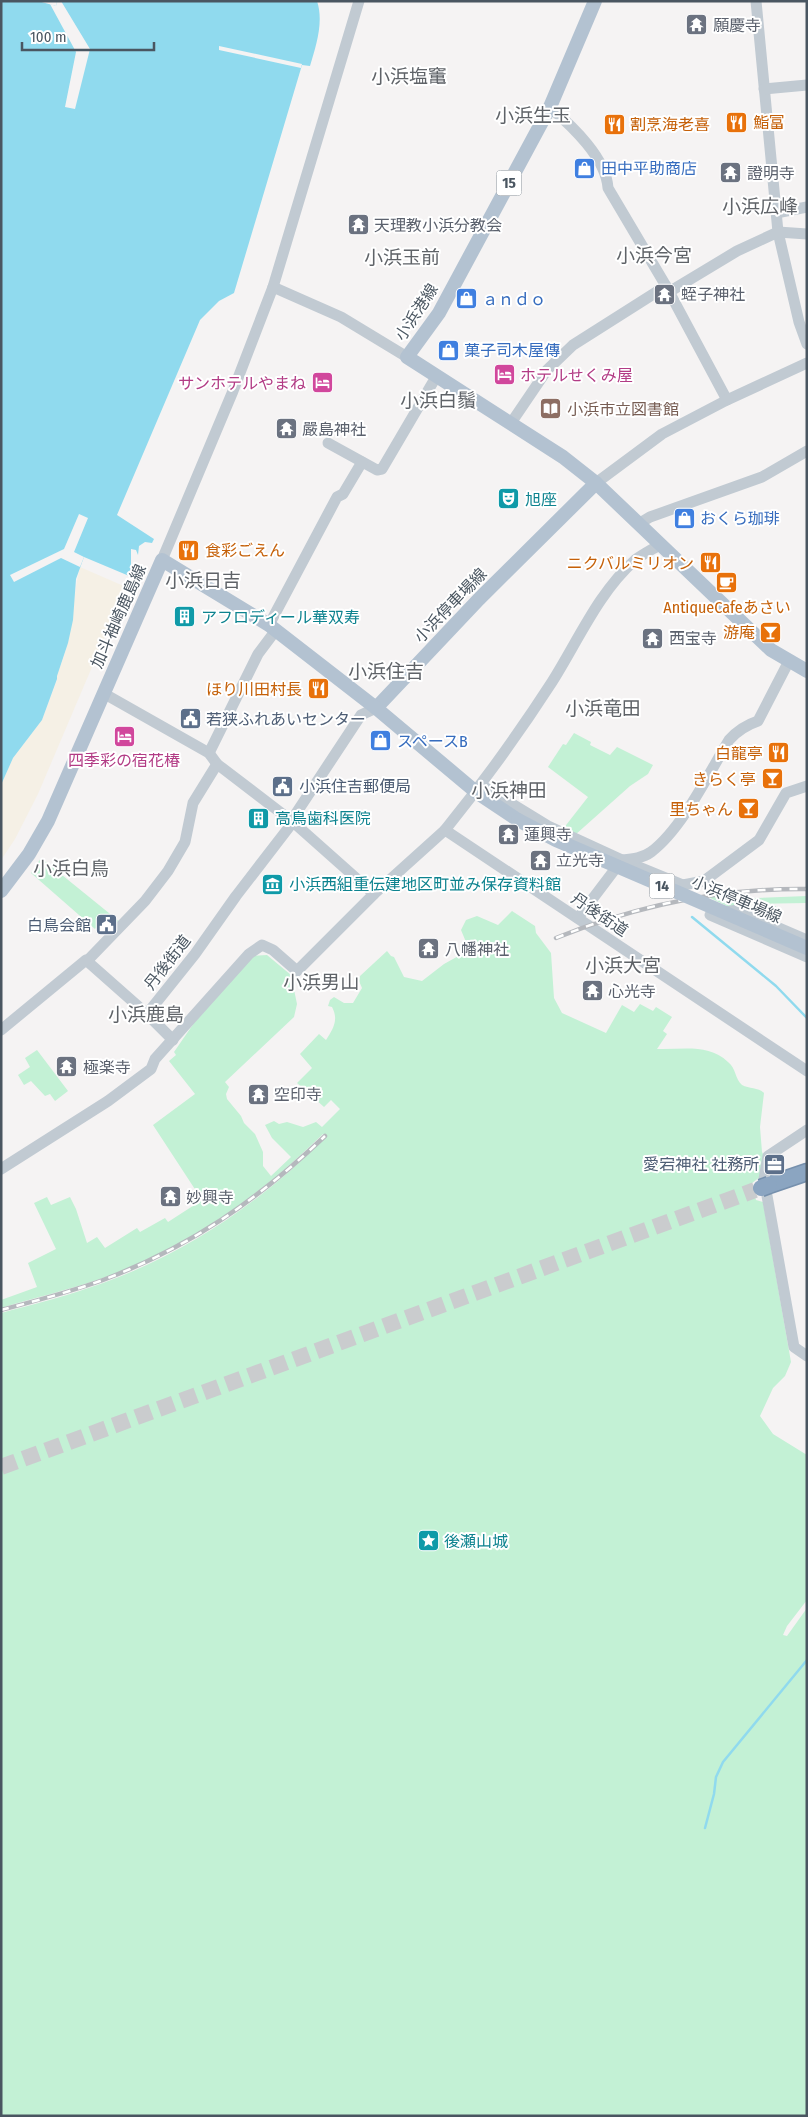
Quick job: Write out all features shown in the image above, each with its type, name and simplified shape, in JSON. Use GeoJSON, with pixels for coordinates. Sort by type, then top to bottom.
{"type":"FeatureCollection","features":[{"type":"Feature","properties":{"kind":"highway"},"geometry":{"type":"LineString","coordinates":[[762,1188],[807,1172]]}},
{"type":"Feature","properties":{"kind":"main road","name":"小浜港線"},"geometry":{"type":"LineString","coordinates":[[595,1],[550,107],[439,313],[407,357],[511,423],[596,482]]}},
{"type":"Feature","properties":{"kind":"main road"},"geometry":{"type":"LineString","coordinates":[[596,482],[771,650],[807,671]]}},
{"type":"Feature","properties":{"kind":"main road","name":"小浜停車場線"},"geometry":{"type":"LineString","coordinates":[[596,482],[479,599],[376,708],[518,820],[556,840],[807,948]]}},
{"type":"Feature","properties":{"kind":"main road","name":"加斗袖崎鹿島線"},"geometry":{"type":"LineString","coordinates":[[1,891],[29,854],[48,821],[162,560],[272,627],[376,708]]}},
{"type":"Feature","properties":{"kind":"street"},"geometry":{"type":"LineString","coordinates":[[162,560],[233,392],[273,287],[359,1]]}},
{"type":"Feature","properties":{"kind":"street"},"geometry":{"type":"LineString","coordinates":[[756,1],[778,232],[799,322],[807,344]]}},
{"type":"Feature","properties":{"kind":"street"},"geometry":{"type":"LineString","coordinates":[[764,89],[807,85]]}},
{"type":"Feature","properties":{"kind":"street"},"geometry":{"type":"LineString","coordinates":[[550,107],[588,145],[607,177],[608,188],[667,289],[727,400]]}},
{"type":"Feature","properties":{"kind":"street"},"geometry":{"type":"LineString","coordinates":[[776,213],[807,207]]}},
{"type":"Feature","properties":{"kind":"street"},"geometry":{"type":"LineString","coordinates":[[511,423],[547,370],[573,345],[667,289],[737,251],[778,232],[807,234]]}},
{"type":"Feature","properties":{"kind":"street"},"geometry":{"type":"LineString","coordinates":[[273,287],[340,317],[407,357]]}},
{"type":"Feature","properties":{"kind":"street"},"geometry":{"type":"LineString","coordinates":[[596,482],[662,434],[727,400],[807,363]]}},
{"type":"Feature","properties":{"kind":"street"},"geometry":{"type":"LineString","coordinates":[[328,443],[378,470],[382,469],[436,377]]}},
{"type":"Feature","properties":{"kind":"street"},"geometry":{"type":"LineString","coordinates":[[640,523],[650,517],[762,477],[807,451]]}},
{"type":"Feature","properties":{"kind":"street"},"geometry":{"type":"LineString","coordinates":[[209,753],[337,497],[343,494],[362,462]]}},
{"type":"Feature","properties":{"kind":"street"},"geometry":{"type":"LineString","coordinates":[[1,1169],[108,1101],[151,1069],[156,1059],[249,954],[262,945],[273,950],[297,971],[374,894],[445,830],[478,789],[552,682],[590,617],[610,588],[636,560],[661,544]]}},
{"type":"Feature","properties":{"kind":"street"},"geometry":{"type":"LineString","coordinates":[[578,918],[622,860],[635,859],[650,852],[675,827],[729,740],[743,727],[758,721],[789,661]]}},
{"type":"Feature","properties":{"kind":"street"},"geometry":{"type":"LineString","coordinates":[[103,693],[209,753],[217,764],[292,821],[374,894]]}},
{"type":"Feature","properties":{"kind":"street","name":"丹後街道"},"geometry":{"type":"LineString","coordinates":[[173,1040],[147,1014],[195,954],[292,821],[361,715],[376,708]]}},
{"type":"Feature","properties":{"kind":"street"},"geometry":{"type":"LineString","coordinates":[[147,1014],[88,961],[145,901],[168,871],[185,842],[194,802],[217,764]]}},
{"type":"Feature","properties":{"kind":"street"},"geometry":{"type":"LineString","coordinates":[[478,789],[542,823],[622,860],[684,885],[704,881],[759,840],[786,793],[807,786]]}},
{"type":"Feature","properties":{"kind":"street","name":"丹後街道"},"geometry":{"type":"LineString","coordinates":[[445,830],[807,1071]]}},
{"type":"Feature","properties":{"kind":"street"},"geometry":{"type":"LineString","coordinates":[[807,940],[737,910],[710,915],[807,957]]}},
{"type":"Feature","properties":{"kind":"street"},"geometry":{"type":"LineString","coordinates":[[1,1030],[86,960]]}},
{"type":"Feature","properties":{"kind":"street"},"geometry":{"type":"LineString","coordinates":[[807,1130],[768,1156],[764,1178],[794,1347],[807,1356]]}},
{"type":"Feature","properties":{"kind":"green space"},"geometry":{"type":"Polygon","coordinates":[[[574,733],[591,742],[590,745],[610,755],[617,747],[653,765],[648,774],[630,786],[575,835],[563,829],[588,797],[548,767],[563,744],[566,745],[574,733]]]}},
{"type":"Feature","properties":{"kind":"green space"},"geometry":{"type":"Polygon","coordinates":[[[41,858],[120,922],[118,924],[107,915],[95,929],[31,873],[41,858]]]}},
{"type":"Feature","properties":{"kind":"green space"},"geometry":{"type":"Polygon","coordinates":[[[733,894],[734,899],[807,896],[807,903],[755,904],[729,907],[708,897],[733,894]]]}},
{"type":"Feature","properties":{"kind":"green space"},"geometry":{"type":"Polygon","coordinates":[[[776,906],[769,920],[738,907],[776,906]]]}},
{"type":"Feature","properties":{"kind":"green space"},"geometry":{"type":"Polygon","coordinates":[[[512,911],[535,926],[536,933],[551,953],[554,998],[562,1013],[606,1033],[622,1005],[634,1012],[640,1004],[653,1011],[656,1007],[672,1017],[663,1031],[667,1034],[657,1049],[694,1049],[712,1052],[731,1064],[742,1085],[764,1093],[760,1127],[764,1156],[761,1176],[751,1184],[756,1200],[763,1202],[791,1362],[785,1376],[773,1388],[760,1416],[773,1434],[807,1455],[807,1600],[787,1626],[783,1635],[787,1636],[807,1608],[807,2116],[1,2116],[1,1313],[103,1283],[165,1256],[223,1222],[250,1203],[302,1160],[326,1137],[323,1134],[299,1157],[247,1200],[191,1237],[162,1253],[100,1279],[1,1308],[1,1300],[37,1287],[28,1263],[56,1249],[34,1203],[47,1197],[51,1205],[70,1197],[87,1243],[97,1237],[105,1248],[137,1228],[140,1232],[165,1218],[168,1222],[202,1200],[153,1125],[195,1094],[169,1061],[176,1055],[174,1052],[194,1023],[252,956],[267,955],[291,975],[297,1004],[294,1017],[225,1082],[229,1087],[226,1094],[227,1099],[241,1116],[244,1123],[255,1134],[263,1152],[263,1166],[271,1176],[291,1157],[272,1138],[265,1125],[274,1121],[279,1124],[287,1122],[303,1127],[316,1122],[322,1127],[340,1109],[331,1100],[324,1107],[297,1083],[312,1068],[300,1054],[319,1034],[326,1040],[333,1028],[335,1016],[332,1007],[328,1006],[330,1000],[334,997],[344,1003],[353,1003],[362,988],[359,981],[360,976],[387,951],[394,957],[404,977],[422,981],[444,964],[462,954],[466,942],[461,930],[466,920],[477,916],[498,925],[512,911]]]}},
{"type":"Feature","properties":{"kind":"green space"},"geometry":{"type":"Polygon","coordinates":[[[37,1050],[68,1091],[55,1101],[50,1094],[45,1096],[31,1081],[24,1085],[18,1075],[30,1067],[25,1058],[37,1050]]]}},
{"type":"Feature","properties":{"kind":"sand"},"geometry":{"type":"Polygon","coordinates":[[[80,567],[126,587],[38,794],[15,839],[1,860],[1,785],[13,758],[42,720],[57,680],[56,676],[69,635],[80,567]]]}},
{"type":"Feature","properties":{"kind":"water"},"geometry":{"type":"Polygon","coordinates":[[[1,1],[38,1],[56,6],[57,1],[317,1],[320,17],[315,50],[310,66],[302,65],[234,293],[219,301],[200,320],[117,515],[154,539],[152,543],[145,542],[139,546],[138,555],[136,550],[131,549],[131,567],[134,578],[84,557],[76,579],[73,620],[57,679],[42,720],[13,758],[1,785],[1,1]]]}},
{"type":"Feature","properties":{"kind":"pier"},"geometry":{"type":"Polygon","coordinates":[[[57,1],[61,1],[90,49],[75,109],[65,107],[76,52],[50,4],[56,6],[57,1]]]}},
{"type":"Feature","properties":{"kind":"pier"},"geometry":{"type":"Polygon","coordinates":[[[219,46],[302,64],[301,68],[219,50],[219,46]]]}},
{"type":"Feature","properties":{"kind":"pier"},"geometry":{"type":"Polygon","coordinates":[[[79,514],[88,518],[74,552],[84,557],[80,567],[61,558],[14,582],[10,575],[64,549],[79,514]]]}},
{"type":"Feature","properties":{"kind":"waterway"},"geometry":{"type":"LineString","coordinates":[[692,917],[776,986],[807,1018]]}},
{"type":"Feature","properties":{"kind":"waterway"},"geometry":{"type":"LineString","coordinates":[[705,1828],[714,1794],[716,1777],[723,1762],[807,1660]]}},
{"type":"Feature","properties":{"kind":"tunnel"},"geometry":{"type":"LineString","coordinates":[[1,1467],[755,1190]]}},
{"type":"Feature","properties":{"kind":"railway"},"geometry":{"type":"LineString","coordinates":[[556,938],[617,916],[679,901],[742,892],[774,889],[807,889]]}},
{"type":"Feature","properties":{"kind":"railway"},"geometry":{"type":"LineString","coordinates":[[1,1310],[103,1280],[165,1253],[222,1220],[248,1201],[325,1136]]}},
{"type":"Feature","properties":{"kind":"place","name":"願慶寺"},"geometry":{"type":"Point","coordinates":[697,25]}},
{"type":"Feature","properties":{"kind":"place","name":"鮨富"},"geometry":{"type":"Point","coordinates":[737,122]}},
{"type":"Feature","properties":{"kind":"place","name":"割烹海老喜"},"geometry":{"type":"Point","coordinates":[614,124]}},
{"type":"Feature","properties":{"kind":"place","name":"田中平助商店"},"geometry":{"type":"Point","coordinates":[585,168]}},
{"type":"Feature","properties":{"kind":"place","name":"證明寺"},"geometry":{"type":"Point","coordinates":[731,173]}},
{"type":"Feature","properties":{"kind":"place","name":"天理教小浜分教会"},"geometry":{"type":"Point","coordinates":[358,225]}},
{"type":"Feature","properties":{"kind":"place","name":"蛭子神社"},"geometry":{"type":"Point","coordinates":[665,294]}},
{"type":"Feature","properties":{"kind":"place","name":"ａｎｄｏ"},"geometry":{"type":"Point","coordinates":[466,299]}},
{"type":"Feature","properties":{"kind":"place","name":"菓子司木屋傳"},"geometry":{"type":"Point","coordinates":[448,350]}},
{"type":"Feature","properties":{"kind":"place","name":"ホテルせくみ屋"},"geometry":{"type":"Point","coordinates":[504,375]}},
{"type":"Feature","properties":{"kind":"place","name":"サンホテルやまね"},"geometry":{"type":"Point","coordinates":[322,383]}},
{"type":"Feature","properties":{"kind":"place","name":"小浜市立図書館"},"geometry":{"type":"Point","coordinates":[551,409]}},
{"type":"Feature","properties":{"kind":"place","name":"嚴島神社"},"geometry":{"type":"Point","coordinates":[286,429]}},
{"type":"Feature","properties":{"kind":"place","name":"旭座"},"geometry":{"type":"Point","coordinates":[509,499]}},
{"type":"Feature","properties":{"kind":"place","name":"おくら珈琲"},"geometry":{"type":"Point","coordinates":[684,518]}},
{"type":"Feature","properties":{"kind":"place","name":"食彩ごえん"},"geometry":{"type":"Point","coordinates":[189,550]}},
{"type":"Feature","properties":{"kind":"place","name":"ニクバルミリオン"},"geometry":{"type":"Point","coordinates":[710,563]}},
{"type":"Feature","properties":{"kind":"place","name":"AntiqueCafeあさい"},"geometry":{"type":"Point","coordinates":[727,583]}},
{"type":"Feature","properties":{"kind":"place","name":"アフロディール華双寿"},"geometry":{"type":"Point","coordinates":[185,617]}},
{"type":"Feature","properties":{"kind":"place","name":"游庵"},"geometry":{"type":"Point","coordinates":[771,632]}},
{"type":"Feature","properties":{"kind":"place","name":"西宝寺"},"geometry":{"type":"Point","coordinates":[653,638]}},
{"type":"Feature","properties":{"kind":"place","name":"ほり川田村長"},"geometry":{"type":"Point","coordinates":[318,689]}},
{"type":"Feature","properties":{"kind":"place","name":"若狭ふれあいセンター"},"geometry":{"type":"Point","coordinates":[190,719]}},
{"type":"Feature","properties":{"kind":"place","name":"四季彩の宿花椿"},"geometry":{"type":"Point","coordinates":[124,736]}},
{"type":"Feature","properties":{"kind":"place","name":"スペースB"},"geometry":{"type":"Point","coordinates":[381,741]}},
{"type":"Feature","properties":{"kind":"place","name":"白龍亭"},"geometry":{"type":"Point","coordinates":[779,753]}},
{"type":"Feature","properties":{"kind":"place","name":"きらく亭"},"geometry":{"type":"Point","coordinates":[772,779]}},
{"type":"Feature","properties":{"kind":"place","name":"小浜住吉郵便局"},"geometry":{"type":"Point","coordinates":[283,786]}},
{"type":"Feature","properties":{"kind":"place","name":"里ちゃん"},"geometry":{"type":"Point","coordinates":[749,809]}},
{"type":"Feature","properties":{"kind":"place","name":"高鳥歯科医院"},"geometry":{"type":"Point","coordinates":[259,818]}},
{"type":"Feature","properties":{"kind":"place","name":"蓮興寺"},"geometry":{"type":"Point","coordinates":[508,834]}},
{"type":"Feature","properties":{"kind":"place","name":"立光寺"},"geometry":{"type":"Point","coordinates":[540,860]}},
{"type":"Feature","properties":{"kind":"place","name":"小浜西組重伝建地区町並み保存資料館"},"geometry":{"type":"Point","coordinates":[273,884]}},
{"type":"Feature","properties":{"kind":"place","name":"白鳥会館"},"geometry":{"type":"Point","coordinates":[107,925]}},
{"type":"Feature","properties":{"kind":"place","name":"八幡神社"},"geometry":{"type":"Point","coordinates":[429,949]}},
{"type":"Feature","properties":{"kind":"place","name":"心光寺"},"geometry":{"type":"Point","coordinates":[592,991]}},
{"type":"Feature","properties":{"kind":"place","name":"極楽寺"},"geometry":{"type":"Point","coordinates":[67,1067]}},
{"type":"Feature","properties":{"kind":"place","name":"空印寺"},"geometry":{"type":"Point","coordinates":[258,1094]}},
{"type":"Feature","properties":{"kind":"place","name":"愛宕神社 社務所"},"geometry":{"type":"Point","coordinates":[775,1164]}},
{"type":"Feature","properties":{"kind":"place","name":"妙興寺"},"geometry":{"type":"Point","coordinates":[170,1197]}},
{"type":"Feature","properties":{"kind":"place","name":"後瀬山城"},"geometry":{"type":"Point","coordinates":[428,1541]}},
{"type":"Feature","properties":{"kind":"district","name":"小浜塩竃"},"geometry":{"type":"Point","coordinates":[409,76]}},
{"type":"Feature","properties":{"kind":"district","name":"小浜生玉"},"geometry":{"type":"Point","coordinates":[533,115]}},
{"type":"Feature","properties":{"kind":"district","name":"小浜広峰"},"geometry":{"type":"Point","coordinates":[760,206]}},
{"type":"Feature","properties":{"kind":"district","name":"小浜今宮"},"geometry":{"type":"Point","coordinates":[654,255]}},
{"type":"Feature","properties":{"kind":"district","name":"小浜玉前"},"geometry":{"type":"Point","coordinates":[402,257]}},
{"type":"Feature","properties":{"kind":"district","name":"小浜白鬚"},"geometry":{"type":"Point","coordinates":[438,400]}},
{"type":"Feature","properties":{"kind":"district","name":"小浜日吉"},"geometry":{"type":"Point","coordinates":[203,580]}},
{"type":"Feature","properties":{"kind":"district","name":"小浜住吉"},"geometry":{"type":"Point","coordinates":[386,671]}},
{"type":"Feature","properties":{"kind":"district","name":"小浜竜田"},"geometry":{"type":"Point","coordinates":[603,708]}},
{"type":"Feature","properties":{"kind":"district","name":"小浜神田"},"geometry":{"type":"Point","coordinates":[509,790]}},
{"type":"Feature","properties":{"kind":"district","name":"小浜白鳥"},"geometry":{"type":"Point","coordinates":[71,868]}},
{"type":"Feature","properties":{"kind":"district","name":"小浜大宮"},"geometry":{"type":"Point","coordinates":[623,965]}},
{"type":"Feature","properties":{"kind":"district","name":"小浜男山"},"geometry":{"type":"Point","coordinates":[321,982]}},
{"type":"Feature","properties":{"kind":"district","name":"小浜鹿島"},"geometry":{"type":"Point","coordinates":[146,1014]}}]}
